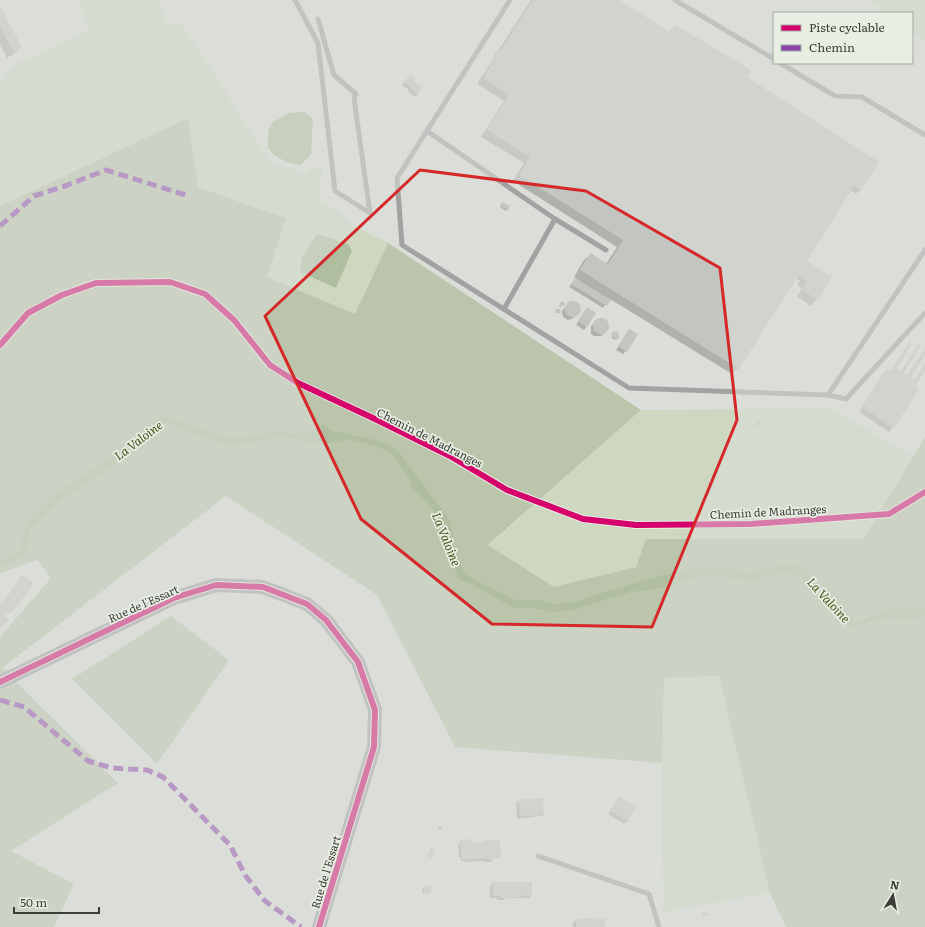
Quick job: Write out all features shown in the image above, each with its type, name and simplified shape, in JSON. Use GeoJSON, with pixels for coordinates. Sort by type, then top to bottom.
{"type":"FeatureCollection","features":[{"type":"Feature","properties":{"kind":"street","name":"Rue de l'Essart"},"geometry":{"type":"LineString","coordinates":[[0,682],[174,598],[216,585],[263,587],[308,604],[326,620],[358,662],[375,710],[374,747],[319,927]]}},
{"type":"Feature","properties":{"kind":"lane"},"geometry":{"type":"LineString","coordinates":[[295,0],[318,43],[335,191],[370,213],[354,98],[356,94],[334,75],[318,19]]}},
{"type":"Feature","properties":{"kind":"lane"},"geometry":{"type":"LineString","coordinates":[[510,0],[397,178],[402,245],[629,388],[828,395],[846,399],[925,313]]}},
{"type":"Feature","properties":{"kind":"lane"},"geometry":{"type":"LineString","coordinates":[[675,0],[773,58]]}},
{"type":"Feature","properties":{"kind":"lane"},"geometry":{"type":"LineString","coordinates":[[782,64],[835,96],[862,97],[925,135]]}},
{"type":"Feature","properties":{"kind":"lane"},"geometry":{"type":"LineString","coordinates":[[426,131],[555,219],[606,250]]}},
{"type":"Feature","properties":{"kind":"lane"},"geometry":{"type":"LineString","coordinates":[[504,309],[555,219]]}},
{"type":"Feature","properties":{"kind":"lane"},"geometry":{"type":"LineString","coordinates":[[828,395],[925,250]]}},
{"type":"Feature","properties":{"kind":"lane"},"geometry":{"type":"LineString","coordinates":[[538,856],[649,894],[659,927]]}},
{"type":"Feature","properties":{"kind":"highlighted area"},"geometry":{"type":"Polygon","coordinates":[[[420,170],[586,191],[720,268],[737,420],[652,627],[492,624],[361,519],[265,316],[420,170]]]}},
{"type":"Feature","properties":{"kind":"shaded area"},"geometry":{"type":"Polygon","coordinates":[[[78,0],[158,0],[166,22],[183,25],[271,163],[305,173],[310,167],[323,169],[318,197],[359,229],[388,243],[355,314],[266,277],[286,218],[198,187],[188,118],[0,206],[0,84],[18,63],[89,30],[78,0]]]}},
{"type":"Feature","properties":{"kind":"shaded area"},"geometry":{"type":"Polygon","coordinates":[[[868,0],[925,0],[925,40],[913,32],[913,12],[886,12],[868,0]]]}},
{"type":"Feature","properties":{"kind":"shaded area"},"geometry":{"type":"Polygon","coordinates":[[[188,118],[198,187],[286,218],[267,277],[355,314],[388,243],[641,410],[488,545],[554,587],[636,567],[646,539],[863,539],[925,437],[925,927],[786,927],[770,893],[719,676],[664,678],[662,763],[455,747],[377,595],[226,496],[2,668],[118,783],[11,851],[74,884],[54,927],[0,927],[0,637],[51,578],[37,560],[0,573],[0,206],[188,118]]]}},
{"type":"Feature","properties":{"kind":"shaded area"},"geometry":{"type":"Polygon","coordinates":[[[832,409],[913,457],[863,539],[647,539],[636,567],[554,587],[488,546],[641,410],[832,409]]]}},
{"type":"Feature","properties":{"kind":"shaded area"},"geometry":{"type":"Polygon","coordinates":[[[171,616],[229,660],[157,764],[72,679],[171,616]]]}},
{"type":"Feature","properties":{"kind":"shaded area"},"geometry":{"type":"Polygon","coordinates":[[[719,676],[770,893],[663,912],[662,763],[664,678],[719,676]]]}},
{"type":"Feature","properties":{"kind":"water"},"geometry":{"type":"Polygon","coordinates":[[[304,112],[313,119],[311,154],[301,165],[286,162],[274,155],[268,148],[268,131],[273,122],[289,113],[304,112]]]}},
{"type":"Feature","properties":{"kind":"water"},"geometry":{"type":"Polygon","coordinates":[[[316,235],[324,236],[348,244],[352,251],[336,288],[300,272],[302,258],[316,235]]]}},
{"type":"Feature","properties":{"kind":"water","name":"La Valoine"},"geometry":{"type":"Polygon","coordinates":[[[158,416],[171,417],[204,430],[228,436],[246,437],[270,432],[302,432],[308,431],[323,424],[333,431],[380,441],[395,449],[402,456],[450,521],[454,547],[463,570],[477,581],[515,600],[538,600],[556,604],[577,602],[595,595],[677,571],[707,567],[723,567],[748,573],[784,564],[794,565],[808,571],[836,599],[854,621],[857,622],[894,608],[925,609],[925,616],[908,619],[888,617],[851,628],[842,621],[835,609],[801,577],[777,573],[753,581],[732,579],[718,575],[708,575],[663,588],[631,592],[573,610],[551,612],[533,608],[512,607],[473,585],[459,580],[446,546],[444,530],[434,511],[411,486],[410,479],[391,453],[376,446],[348,439],[337,442],[310,444],[300,438],[266,439],[234,446],[202,437],[168,423],[164,423],[159,426],[143,443],[111,467],[66,496],[30,530],[28,545],[23,555],[0,567],[0,561],[19,552],[23,540],[23,529],[26,523],[36,512],[54,495],[149,429],[158,416]]]}},
{"type":"Feature","properties":{"kind":"building"},"geometry":{"type":"Polygon","coordinates":[[[533,0],[619,0],[670,32],[674,24],[751,70],[747,77],[879,162],[861,190],[854,186],[807,261],[832,277],[818,300],[802,290],[807,282],[798,276],[739,369],[580,270],[590,253],[608,264],[623,240],[519,175],[530,157],[487,130],[509,95],[483,78],[495,59],[494,51],[501,50],[533,0]]]}},
{"type":"Feature","properties":{"kind":"building"},"geometry":{"type":"Polygon","coordinates":[[[0,6],[22,47],[14,52],[0,27],[0,6]]]}},
{"type":"Feature","properties":{"kind":"building"},"geometry":{"type":"Polygon","coordinates":[[[410,74],[416,78],[414,81],[423,87],[418,94],[410,89],[411,86],[404,82],[410,74]]]}},
{"type":"Feature","properties":{"kind":"building"},"geometry":{"type":"Polygon","coordinates":[[[502,202],[510,206],[508,210],[500,206],[502,202]]]}},
{"type":"Feature","properties":{"kind":"building"},"geometry":{"type":"Polygon","coordinates":[[[575,278],[611,300],[607,306],[571,284],[575,278]]]}},
{"type":"Feature","properties":{"kind":"building"},"geometry":{"type":"Polygon","coordinates":[[[570,301],[576,301],[581,306],[579,315],[576,317],[570,317],[565,312],[565,306],[570,301]]]}},
{"type":"Feature","properties":{"kind":"building"},"geometry":{"type":"Polygon","coordinates":[[[560,302],[564,302],[564,306],[560,306],[560,302]]]}},
{"type":"Feature","properties":{"kind":"building"},"geometry":{"type":"Polygon","coordinates":[[[587,307],[596,313],[587,327],[578,321],[587,307]]]}},
{"type":"Feature","properties":{"kind":"building"},"geometry":{"type":"Polygon","coordinates":[[[556,309],[560,309],[560,313],[556,313],[556,309]]]}},
{"type":"Feature","properties":{"kind":"building"},"geometry":{"type":"Polygon","coordinates":[[[598,318],[604,318],[609,323],[607,332],[604,334],[598,334],[593,329],[593,323],[598,318]]]}},
{"type":"Feature","properties":{"kind":"building"},"geometry":{"type":"Polygon","coordinates":[[[629,329],[638,334],[627,352],[618,346],[629,329]]]}},
{"type":"Feature","properties":{"kind":"building"},"geometry":{"type":"Polygon","coordinates":[[[615,331],[618,332],[618,338],[615,339],[612,338],[611,335],[612,332],[615,331]]]}},
{"type":"Feature","properties":{"kind":"building"},"geometry":{"type":"Polygon","coordinates":[[[909,342],[912,344],[897,368],[901,371],[918,343],[921,346],[904,373],[907,375],[925,348],[925,355],[911,377],[915,379],[925,363],[925,371],[915,387],[919,389],[894,428],[862,407],[887,369],[891,371],[909,342]]]}},
{"type":"Feature","properties":{"kind":"building"},"geometry":{"type":"Polygon","coordinates":[[[757,421],[760,421],[760,426],[756,426],[757,421]]]}},
{"type":"Feature","properties":{"kind":"building"},"geometry":{"type":"Polygon","coordinates":[[[22,575],[34,583],[15,609],[13,608],[5,616],[9,620],[0,629],[0,604],[5,600],[22,575]]]}},
{"type":"Feature","properties":{"kind":"building"},"geometry":{"type":"Polygon","coordinates":[[[619,796],[636,807],[628,822],[610,810],[619,796]]]}},
{"type":"Feature","properties":{"kind":"building"},"geometry":{"type":"Polygon","coordinates":[[[543,798],[544,815],[520,816],[519,799],[543,798]]]}},
{"type":"Feature","properties":{"kind":"building"},"geometry":{"type":"Polygon","coordinates":[[[470,839],[470,841],[473,841],[474,843],[485,843],[485,840],[500,840],[501,857],[487,860],[487,858],[462,860],[460,840],[470,839]]]}},
{"type":"Feature","properties":{"kind":"building"},"geometry":{"type":"Polygon","coordinates":[[[431,848],[435,850],[432,858],[427,856],[431,848]]]}},
{"type":"Feature","properties":{"kind":"building"},"geometry":{"type":"Polygon","coordinates":[[[493,882],[532,882],[532,895],[500,898],[500,896],[493,896],[493,882]]]}},
{"type":"Feature","properties":{"kind":"building"},"geometry":{"type":"Polygon","coordinates":[[[423,886],[431,886],[431,893],[424,894],[423,886]]]}},
{"type":"Feature","properties":{"kind":"building"},"geometry":{"type":"Polygon","coordinates":[[[708,912],[709,915],[702,917],[702,913],[708,912]]]}},
{"type":"Feature","properties":{"kind":"building"},"geometry":{"type":"Polygon","coordinates":[[[593,918],[593,922],[596,922],[596,919],[605,919],[605,927],[576,927],[576,919],[593,918]]]}},
{"type":"Feature","properties":{"kind":"marked path"},"geometry":{"type":"LineString","coordinates":[[0,226],[34,196],[106,170],[186,195]]}},
{"type":"Feature","properties":{"kind":"marked path"},"geometry":{"type":"LineString","coordinates":[[0,700],[24,707],[88,761],[112,768],[147,770],[163,777],[230,845],[245,875],[265,901],[301,927]]}},
{"type":"Feature","properties":{"kind":"cycle path","name":"Chemin de Madranges"},"geometry":{"type":"LineString","coordinates":[[0,345],[28,313],[62,295],[96,283],[170,282],[205,294],[234,320],[270,365],[298,383],[450,456],[507,490],[583,519],[636,525],[751,524],[889,514],[925,492]]}},
{"type":"Feature","properties":{"kind":"cycle path"},"geometry":{"type":"LineString","coordinates":[[0,682],[174,598],[216,585],[263,587],[307,604],[326,620],[358,662],[375,710],[374,747],[319,927]]}}]}
